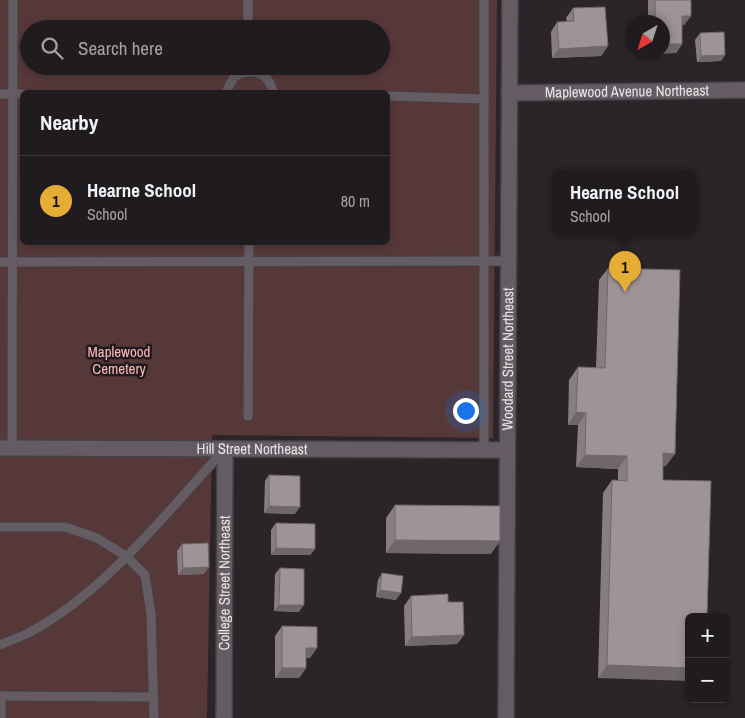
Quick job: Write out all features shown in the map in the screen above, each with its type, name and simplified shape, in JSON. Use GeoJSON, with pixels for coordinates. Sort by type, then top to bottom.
{"type":"FeatureCollection","features":[{"type":"Feature","properties":{"kind":"street","name":"Woodard Street Northeast"},"geometry":{"type":"LineString","coordinates":[[506,718],[510,0]]}},
{"type":"Feature","properties":{"kind":"street","name":"Maplewood Avenue Northeast"},"geometry":{"type":"LineString","coordinates":[[509,92],[745,90]]}},
{"type":"Feature","properties":{"kind":"street","name":"Hill Street Northeast"},"geometry":{"type":"LineString","coordinates":[[6,448],[506,450]]}},
{"type":"Feature","properties":{"kind":"street","name":"College Street Northeast"},"geometry":{"type":"LineString","coordinates":[[224,718],[225,449]]}},
{"type":"Feature","properties":{"kind":"lane"},"geometry":{"type":"LineString","coordinates":[[6,448],[12,262],[13,0]]}},
{"type":"Feature","properties":{"kind":"lane"},"geometry":{"type":"LineString","coordinates":[[248,0],[248,20]]}},
{"type":"Feature","properties":{"kind":"lane"},"geometry":{"type":"LineString","coordinates":[[484,0],[484,450]]}},
{"type":"Feature","properties":{"kind":"lane"},"geometry":{"type":"LineString","coordinates":[[227,90],[234,77],[238,75]]}},
{"type":"Feature","properties":{"kind":"lane"},"geometry":{"type":"LineString","coordinates":[[262,75],[269,82],[272,90]]}},
{"type":"Feature","properties":{"kind":"lane"},"geometry":{"type":"LineString","coordinates":[[0,94],[20,94]]}},
{"type":"Feature","properties":{"kind":"lane"},"geometry":{"type":"LineString","coordinates":[[390,96],[484,99]]}},
{"type":"Feature","properties":{"kind":"lane"},"geometry":{"type":"LineString","coordinates":[[248,416],[249,245]]}},
{"type":"Feature","properties":{"kind":"lane"},"geometry":{"type":"LineString","coordinates":[[0,262],[508,261]]}},
{"type":"Feature","properties":{"kind":"lane"},"geometry":{"type":"LineString","coordinates":[[0,645],[32,631],[61,612],[126,556],[225,449]]}},
{"type":"Feature","properties":{"kind":"lane"},"geometry":{"type":"LineString","coordinates":[[0,527],[65,527],[97,538],[126,556],[145,576],[151,614],[154,718]]}},
{"type":"Feature","properties":{"kind":"lane"},"geometry":{"type":"LineString","coordinates":[[1,718],[0,696],[154,697]]}},
{"type":"Feature","properties":{"kind":"green space","name":"Maplewood Cemetery"},"geometry":{"type":"Polygon","coordinates":[[[0,0],[497,0],[493,438],[212,435],[207,718],[0,718],[0,0]]]}},
{"type":"Feature","properties":{"kind":"building"},"geometry":{"type":"Polygon","coordinates":[[[655,0],[691,0],[691,16],[682,16],[682,44],[670,44],[670,15],[655,15],[655,0]]]}},
{"type":"Feature","properties":{"kind":"building"},"geometry":{"type":"Polygon","coordinates":[[[605,7],[608,46],[559,49],[557,22],[574,21],[573,8],[605,7]]]}},
{"type":"Feature","properties":{"kind":"building"},"geometry":{"type":"Polygon","coordinates":[[[724,32],[725,55],[701,56],[700,33],[724,32]]]}},
{"type":"Feature","properties":{"kind":"building"},"geometry":{"type":"Polygon","coordinates":[[[608,268],[680,270],[675,454],[663,453],[663,480],[711,481],[707,613],[685,613],[685,668],[607,665],[612,480],[627,481],[627,456],[585,455],[586,413],[576,412],[578,367],[605,368],[608,268]]]}},
{"type":"Feature","properties":{"kind":"building"},"geometry":{"type":"Polygon","coordinates":[[[269,475],[300,476],[300,507],[269,506],[269,475]]]}},
{"type":"Feature","properties":{"kind":"building"},"geometry":{"type":"Polygon","coordinates":[[[395,505],[500,506],[500,541],[395,540],[395,505]]]}},
{"type":"Feature","properties":{"kind":"building"},"geometry":{"type":"Polygon","coordinates":[[[276,523],[315,524],[315,549],[276,548],[276,523]]]}},
{"type":"Feature","properties":{"kind":"building"},"geometry":{"type":"Polygon","coordinates":[[[208,543],[209,567],[183,568],[182,544],[208,543]]]}},
{"type":"Feature","properties":{"kind":"building"},"geometry":{"type":"Polygon","coordinates":[[[280,568],[304,569],[304,605],[279,605],[280,568]]]}},
{"type":"Feature","properties":{"kind":"building"},"geometry":{"type":"Polygon","coordinates":[[[382,573],[403,576],[401,593],[380,590],[382,573]]]}},
{"type":"Feature","properties":{"kind":"building"},"geometry":{"type":"Polygon","coordinates":[[[448,594],[448,602],[463,602],[464,635],[412,637],[411,596],[448,594]]]}},
{"type":"Feature","properties":{"kind":"building"},"geometry":{"type":"Polygon","coordinates":[[[282,626],[317,627],[317,648],[306,648],[306,668],[282,668],[282,626]]]}},
{"type":"Feature","properties":{"kind":"place","name":"Hearne School"},"geometry":{"type":"Point","coordinates":[625,292]}}]}
